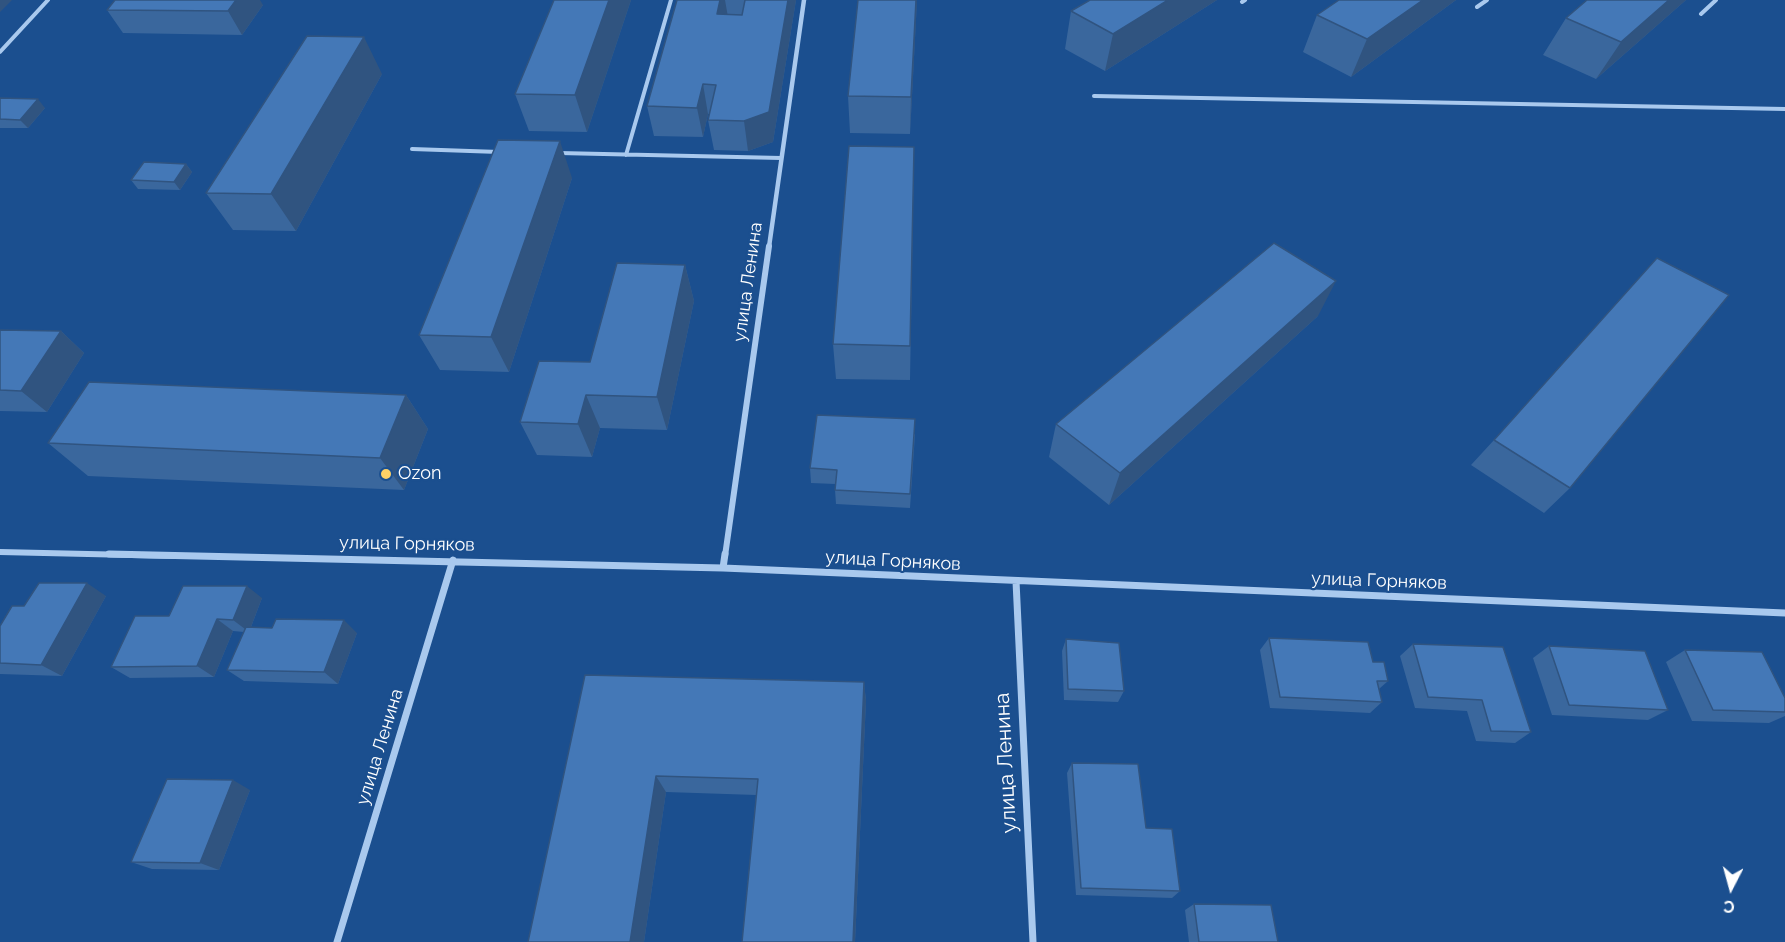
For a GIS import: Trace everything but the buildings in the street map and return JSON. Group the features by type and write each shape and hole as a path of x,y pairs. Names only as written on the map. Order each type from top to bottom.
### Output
{"street":[{"name":"улица Ленина","path":"723,568 804,0"},
{"name":"улица Горняков","path":"0,552 453,560 723,568 1785,613"},
{"name":"улица Ленина","path":"337,942 453,560"},
{"name":"улица Ленина","path":"1016,581 1033,942"}],"lane":[{"path":"0,52 48,0"},
{"path":"626,155 671,0"},
{"path":"1477,7 1487,0"},
{"path":"1701,14 1716,0"},
{"path":"1094,96 1785,109"},
{"path":"412,149 507,152"},
{"path":"555,153 781,158"}],"place":[{"name":"Ozon","path":"386,474"}]}
